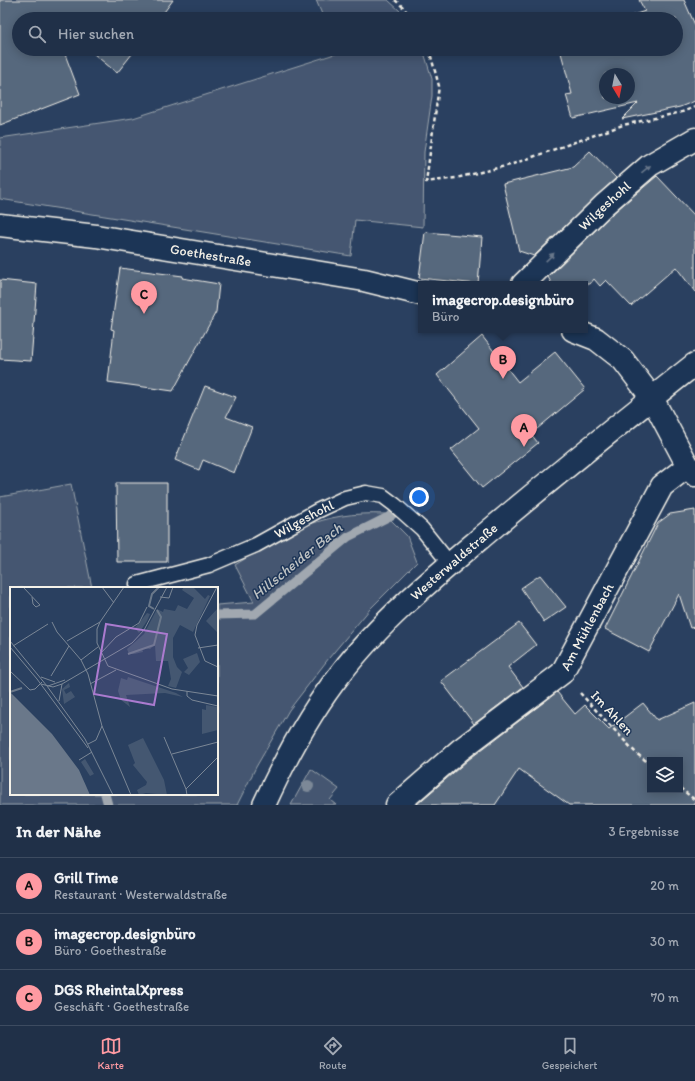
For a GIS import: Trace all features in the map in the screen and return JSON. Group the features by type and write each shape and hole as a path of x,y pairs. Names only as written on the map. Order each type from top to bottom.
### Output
{"street":[{"name":"Wilgeshohl","path":"526,281 604,205 650,165 695,139"},
{"name":"Goethestraße","path":"0,225 103,237 364,280 418,293"},
{"path":"581,333 596,339 623,360 652,398 691,471"},
{"name":"Westerwaldstraße","path":"264,805 285,759 312,714 341,673 372,636 450,564 695,364"},
{"name":"Am Mühlenbach","path":"397,805 460,750 562,673 662,486 691,471"}],"lane":[{"name":"Wilgeshohl","path":"137,584 208,565 256,545 331,505 366,493 383,496 394,505 422,530 450,564"}],"path":[{"path":"396,0 407,12"},
{"path":"431,56 439,86 426,182 456,178 510,166 623,125 682,112 695,107"},
{"name":"Im Ahlen","path":"562,673 618,734 647,761"},
{"path":"683,790 695,800"}],"shaded area":[{"path":"316,0 388,0 401,12 321,12"},
{"path":"329,56 425,56 432,79 432,96 424,152 423,227 355,220 351,256 0,199 0,138 133,118"},
{"path":"71,484 92,587 10,587 10,795 218,795 218,605 254,602 235,565 272,543 306,526 323,520 362,514 385,514 407,536 417,562 370,609 329,658 289,710 256,767 237,805 0,805 0,497"},
{"path":"311,769 339,789 330,800 336,805 291,805"}],"building":[{"path":"0,0 173,0 164,12 12,12 12,56 66,56 80,94 0,125"},
{"path":"639,0 684,0 695,25 695,101 680,107 622,119 638,103 635,104 635,68 599,68 599,104 634,104 573,118 566,95 572,94 562,56 683,56 683,12 642,12 645,11"},
{"path":"96,56 130,56 117,73"},
{"path":"590,151 616,178 534,256 519,251 503,184 573,167"},
{"path":"657,176 695,216 695,292 676,267 631,306 606,280 600,286 594,279 590,284 588,284 588,281 550,281 548,277 612,214"},
{"path":"425,232 482,237 478,281 448,281 419,278"},
{"path":"120,268 183,276 182,278 219,284 216,312 173,391 108,382 114,330 111,329"},
{"path":"0,280 37,284 31,361 0,359"},
{"path":"482,336 518,382 555,352 585,389 531,434 538,443 482,488 451,450 479,428 437,375"},
{"path":"205,386 236,397 226,417 252,427 234,473 203,460 199,470 175,460"},
{"path":"116,483 167,483 167,562 117,562"},
{"path":"695,510 695,627 690,628 679,594 649,652 605,629 658,523 670,514"},
{"path":"540,575 566,607 544,622 521,588"},
{"path":"519,623 536,645 508,667 523,687 474,724 441,681"},
{"path":"557,692 575,714 585,705 609,729 643,703 657,720 695,703 695,805 569,805 519,769 495,805 416,805 468,760"}],"waterway":[{"name":"Hillscheider Bach","path":"218,615 255,614 348,537 392,515"},
{"name":"Hillscheider Bach","path":"105,795 108,805"}],"place":[{"name":"DGS RheintalXpress","path":"144,314"},
{"name":"imagecrop.designbüro","path":"503,379"},
{"name":"Grill Time","path":"524,447"}]}
